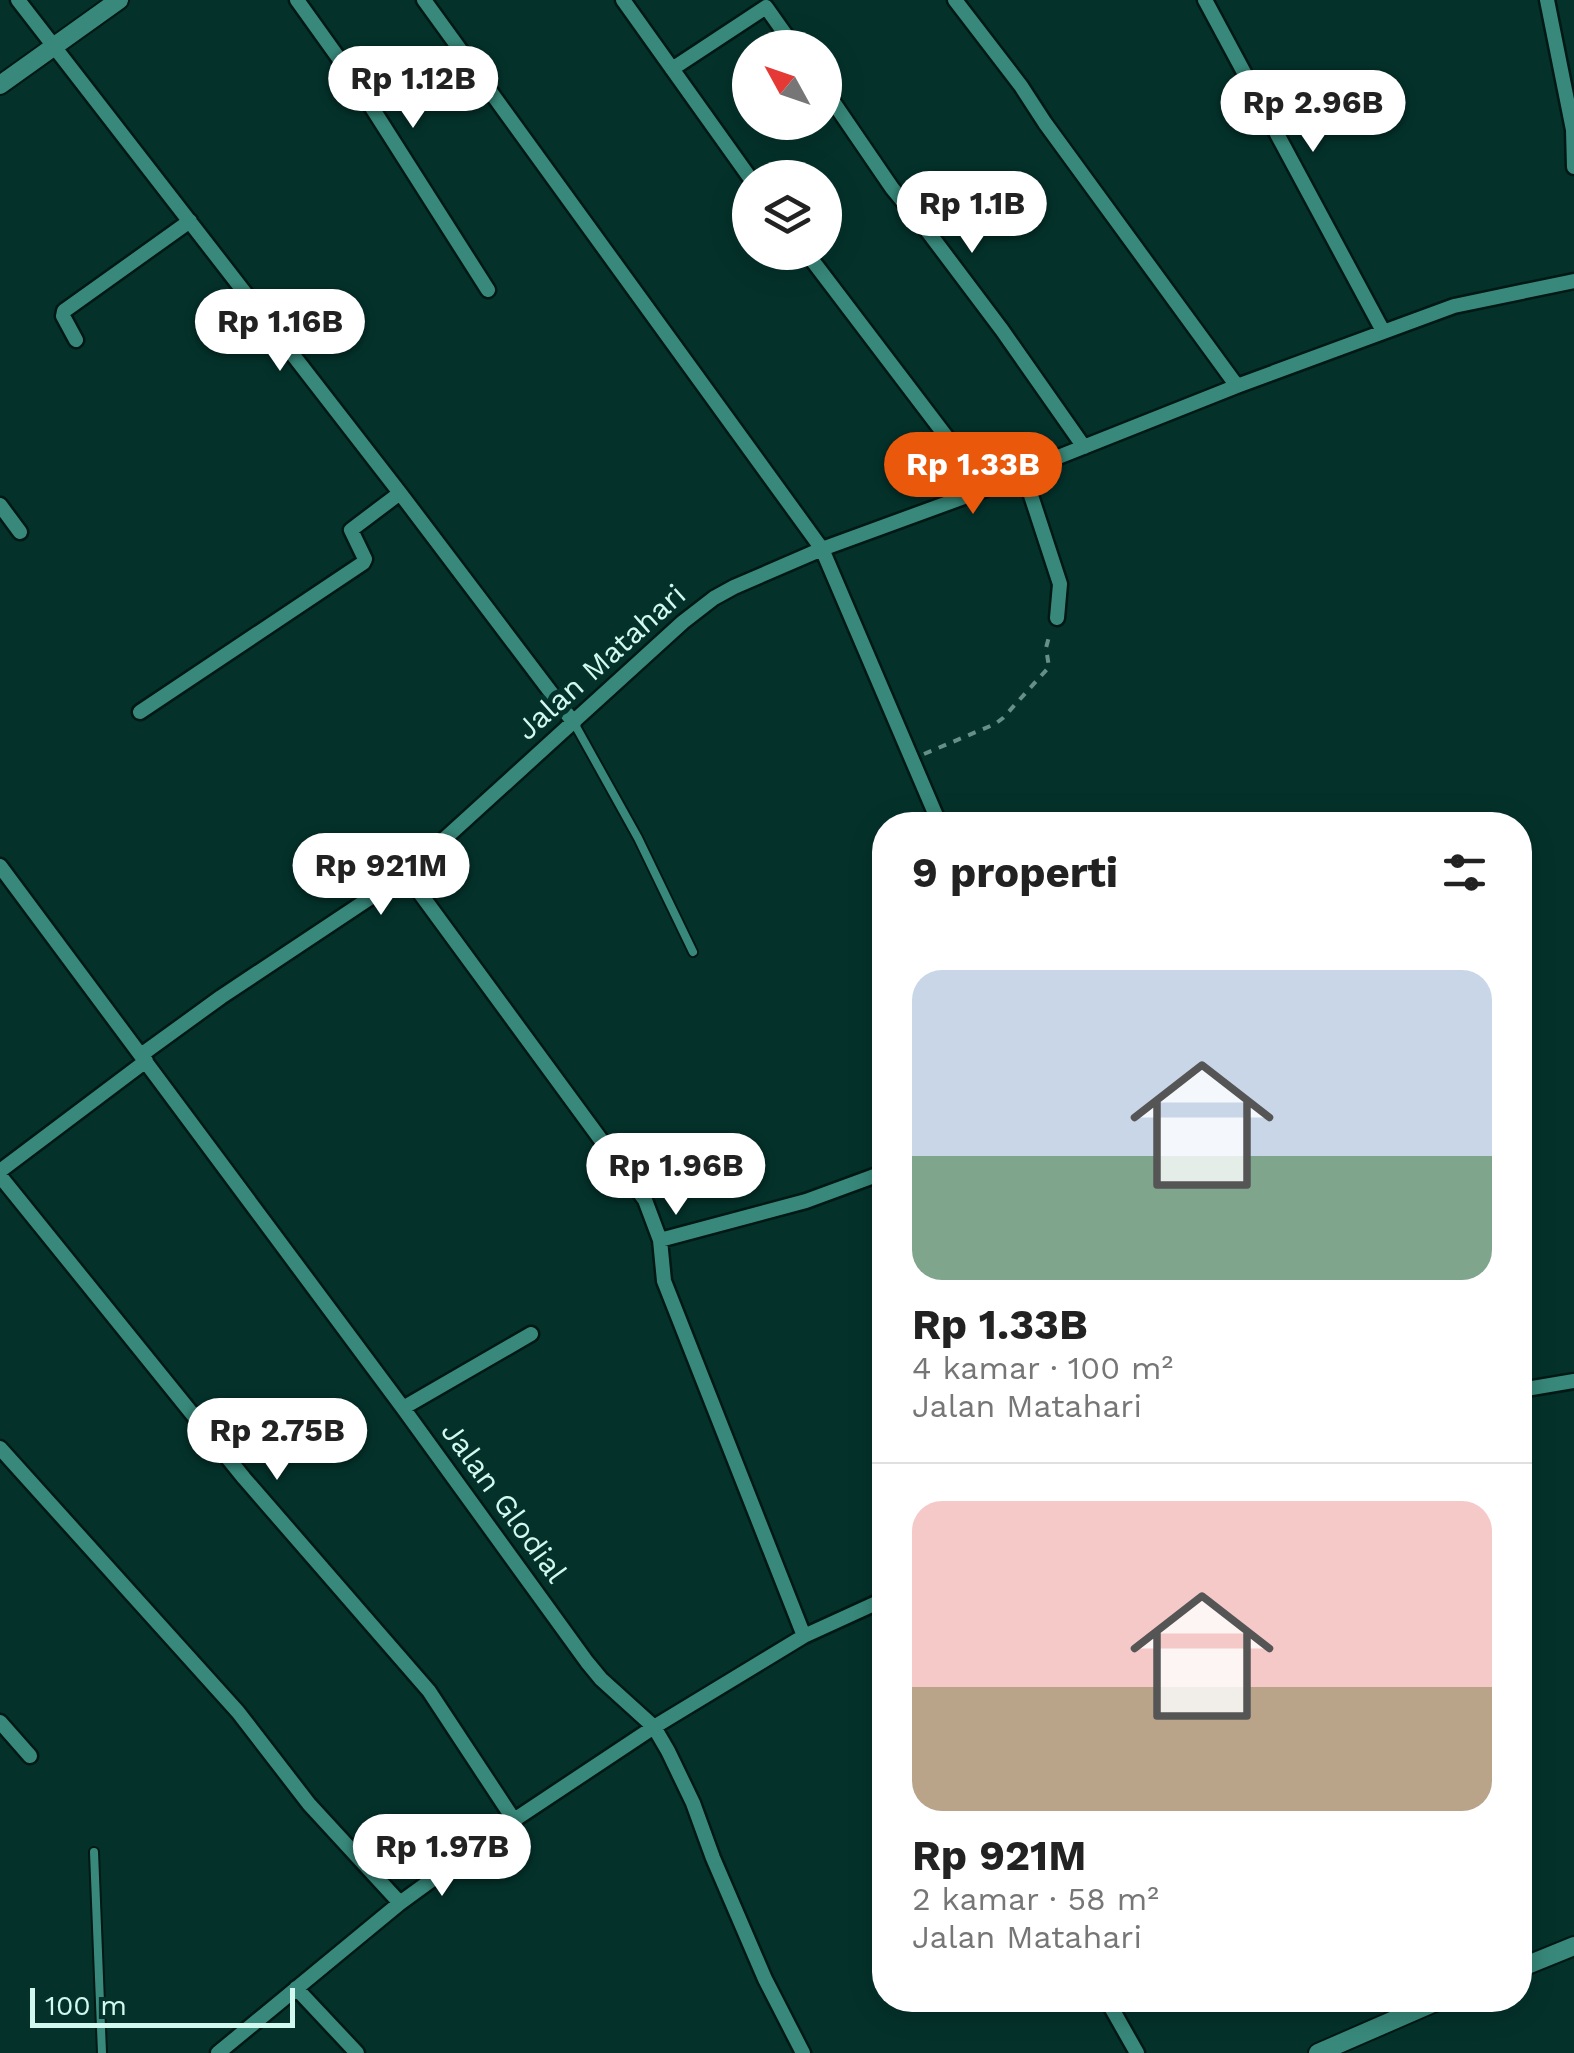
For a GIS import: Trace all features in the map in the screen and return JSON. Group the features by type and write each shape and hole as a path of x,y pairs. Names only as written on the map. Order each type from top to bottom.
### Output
{"street":[{"path":"18,0 574,722"},
{"path":"0,85 118,0"},
{"path":"297,0 355,81 488,290"},
{"path":"424,0 822,549 934,812"},
{"path":"623,0 737,160"},
{"path":"955,0 1237,386"},
{"path":"1206,0 1383,331"},
{"path":"1547,0 1573,130 1574,167"},
{"path":"672,70 771,3 786,30"},
{"path":"842,115 1084,446"},
{"path":"76,340 64,311 190,221"},
{"path":"820,270 986,489"},
{"name":"Jalan Matahari","path":"0,1174 222,997 406,874 703,605 734,587 822,549 986,489 1084,446 1383,331 1454,306 1574,281"},
{"path":"1023,471 1060,584 1057,618"},
{"path":"140,712 360,565 365,559 351,530 400,493"},
{"path":"0,505 20,532"},
{"name":"Jalan Glodial","path":"0,866 587,1662 654,1728 692,1802 764,1980 803,2053"},
{"path":"406,874 646,1200 660,1240 664,1281 804,1636"},
{"path":"0,1174 244,1478 429,1691 514,1820"},
{"path":"660,1240 806,1201 872,1177"},
{"path":"403,1408 531,1334"},
{"path":"1532,1388 1574,1381"},
{"path":"0,1448 238,1712 308,1804 400,1903"},
{"path":"218,2053 400,1903 514,1820 804,1636 872,1605"},
{"path":"0,1722 30,1756"},
{"path":"1532,1963 1574,1946"},
{"path":"296,1988 356,2053"},
{"path":"1115,2012 1138,2053"},
{"path":"1318,2053 1412,2012"}],"lane":[{"path":"574,722 638,838 692,952"},
{"path":"94,1852 102,2053"}],"path":[{"path":"911,760 994,724 1010,712 1049,667 1046,645 1057,618"}]}
